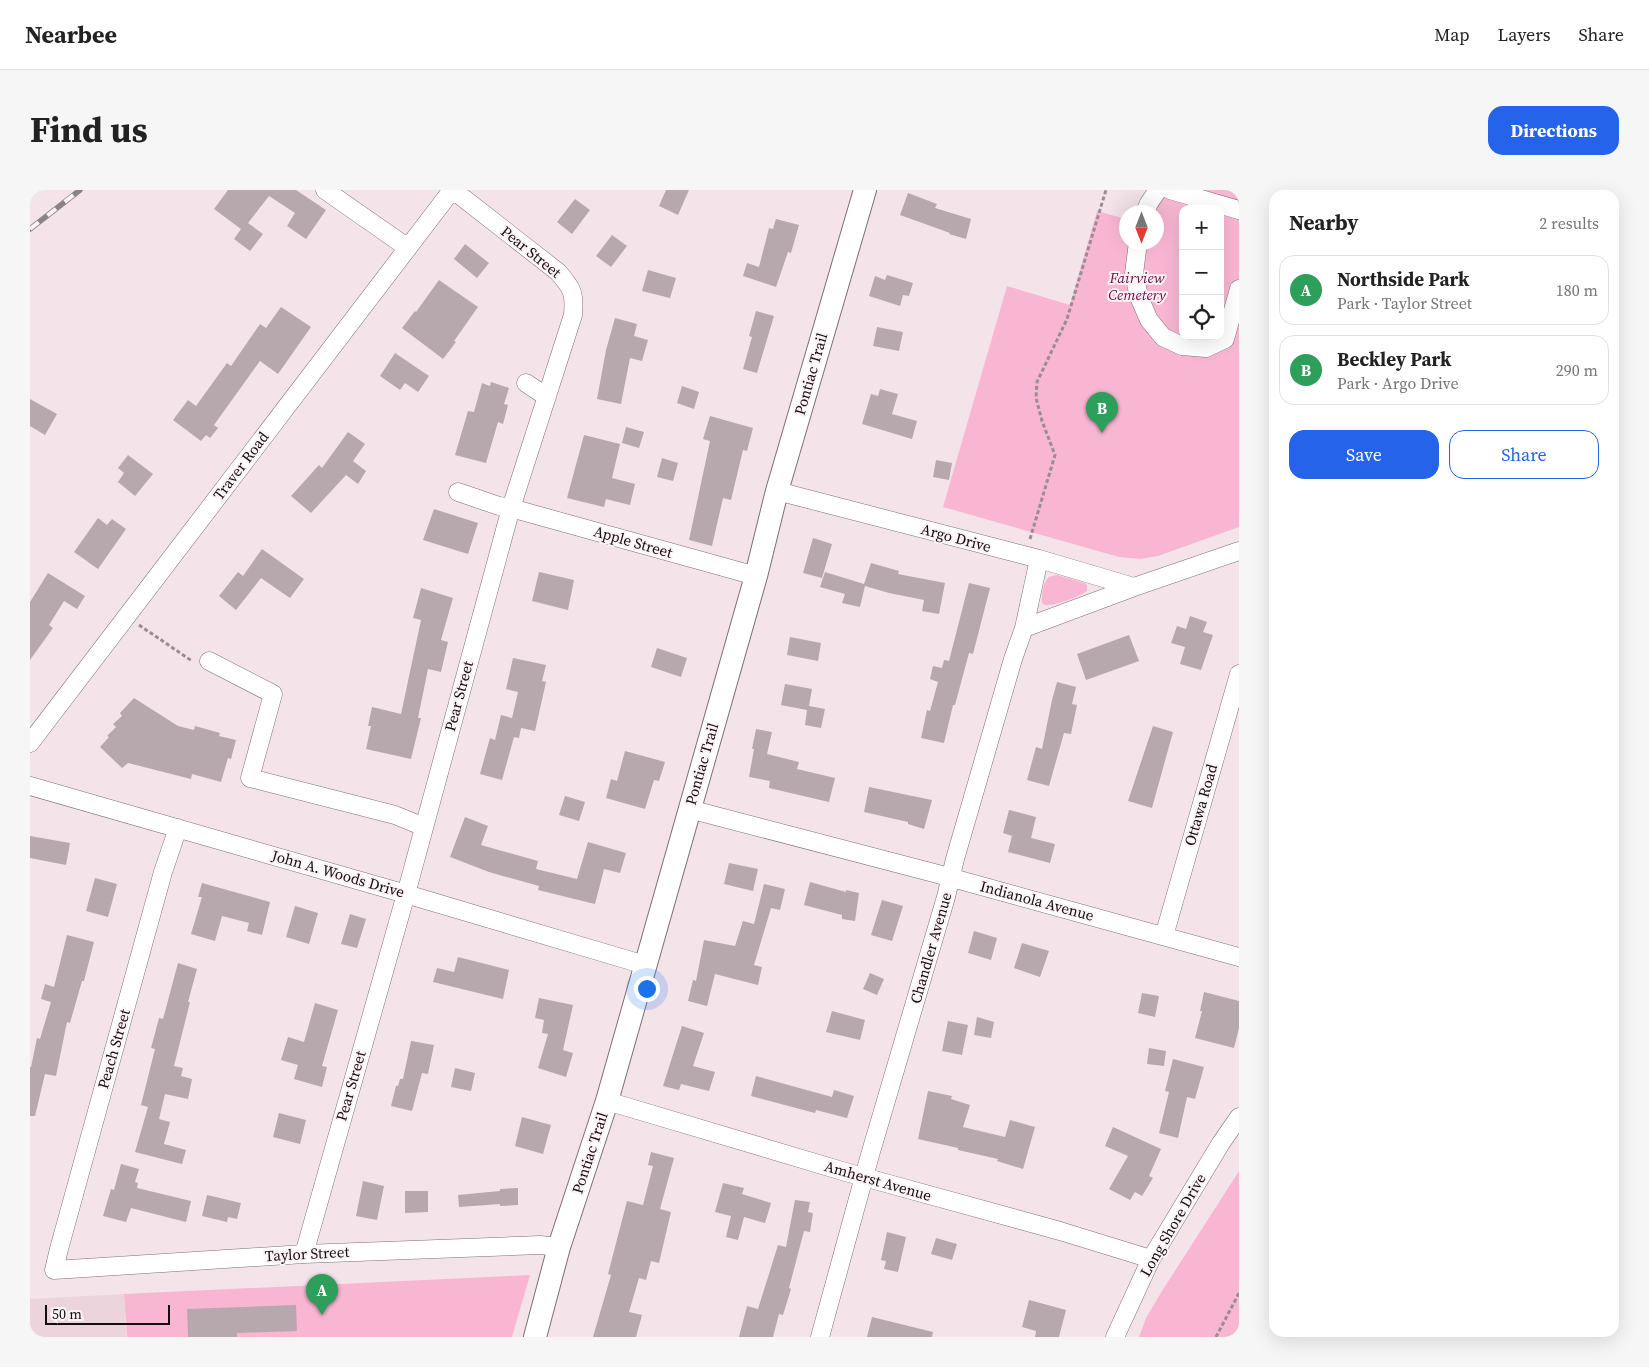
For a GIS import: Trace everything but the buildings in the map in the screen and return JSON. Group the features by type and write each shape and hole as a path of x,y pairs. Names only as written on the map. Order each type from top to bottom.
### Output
{"main road":[{"name":"Pontiac Trail","path":"535,1337 559,1247 606,1101 756,576 777,491 865,190"}],"street":[{"path":"325,190 408,248"},
{"name":"Traver Road","path":"30,743 453,190"},
{"name":"Pear Street","path":"304,1254 406,894 511,508 573,316 574,298 567,282 558,272 453,190"},
{"path":"1148,205 1158,190"},
{"path":"1170,190 1239,210"},
{"path":"1137,250 1134,274 1138,297 1149,320 1163,337 1182,346 1206,348 1225,339 1239,289"},
{"path":"526,384 547,397"},
{"name":"Argo Drive","path":"777,491 1039,559 1134,587"},
{"name":"Apple Street","path":"458,492 498,506 756,576"},
{"path":"1024,628 1134,587 1239,551"},
{"name":"Chandler Avenue","path":"820,1337 955,859 1013,659 1024,628 1039,559"},
{"path":"202,662 272,694 250,778 395,816 424,827"},
{"name":"Ottawa Road","path":"1164,936 1239,674"},
{"name":"John A. Woods Drive","path":"30,786 645,965"},
{"name":"Indianola Avenue","path":"689,808 1239,957"},
{"name":"Peach Street","path":"54,1270 161,882 178,828"},
{"name":"Amherst Avenue","path":"606,1101 864,1178 1060,1231 1151,1259"},
{"name":"Long Shore Drive","path":"1115,1337 1151,1259 1221,1143 1239,1118"},
{"name":"Taylor Street","path":"54,1270 304,1254 531,1245 559,1247"}],"path":[{"path":"1029,542 1055,454 1036,398 1037,382 1067,319 1106,190"},
{"path":"139,625 202,662"},
{"path":"1216,1337 1239,1293"}],"shaded area":[{"path":"124,1294 126,1337 30,1337 30,1299"}],"green space":[{"name":"Fairview Cemetery","path":"1155,190 1239,190 1239,527 1158,556 1141,559 1119,557 943,507 1007,286 1070,305 1097,211 1119,217 1119,250 1164,250 1164,205 1151,205"},
{"path":"1057,575 1085,583 1087,591 1066,601 1045,605 1042,603 1042,600 1045,582 1049,577"},
{"path":"1239,1171 1239,1337 1139,1337 1146,1318 1162,1291"},
{"path":"530,1275 512,1337 127,1337 124,1294"}],"railway":[{"path":"30,229 80,190"}],"place":[{"name":"Beckley Park","path":"1102,433"},
{"name":"Northside Park","path":"322,1315"}]}
